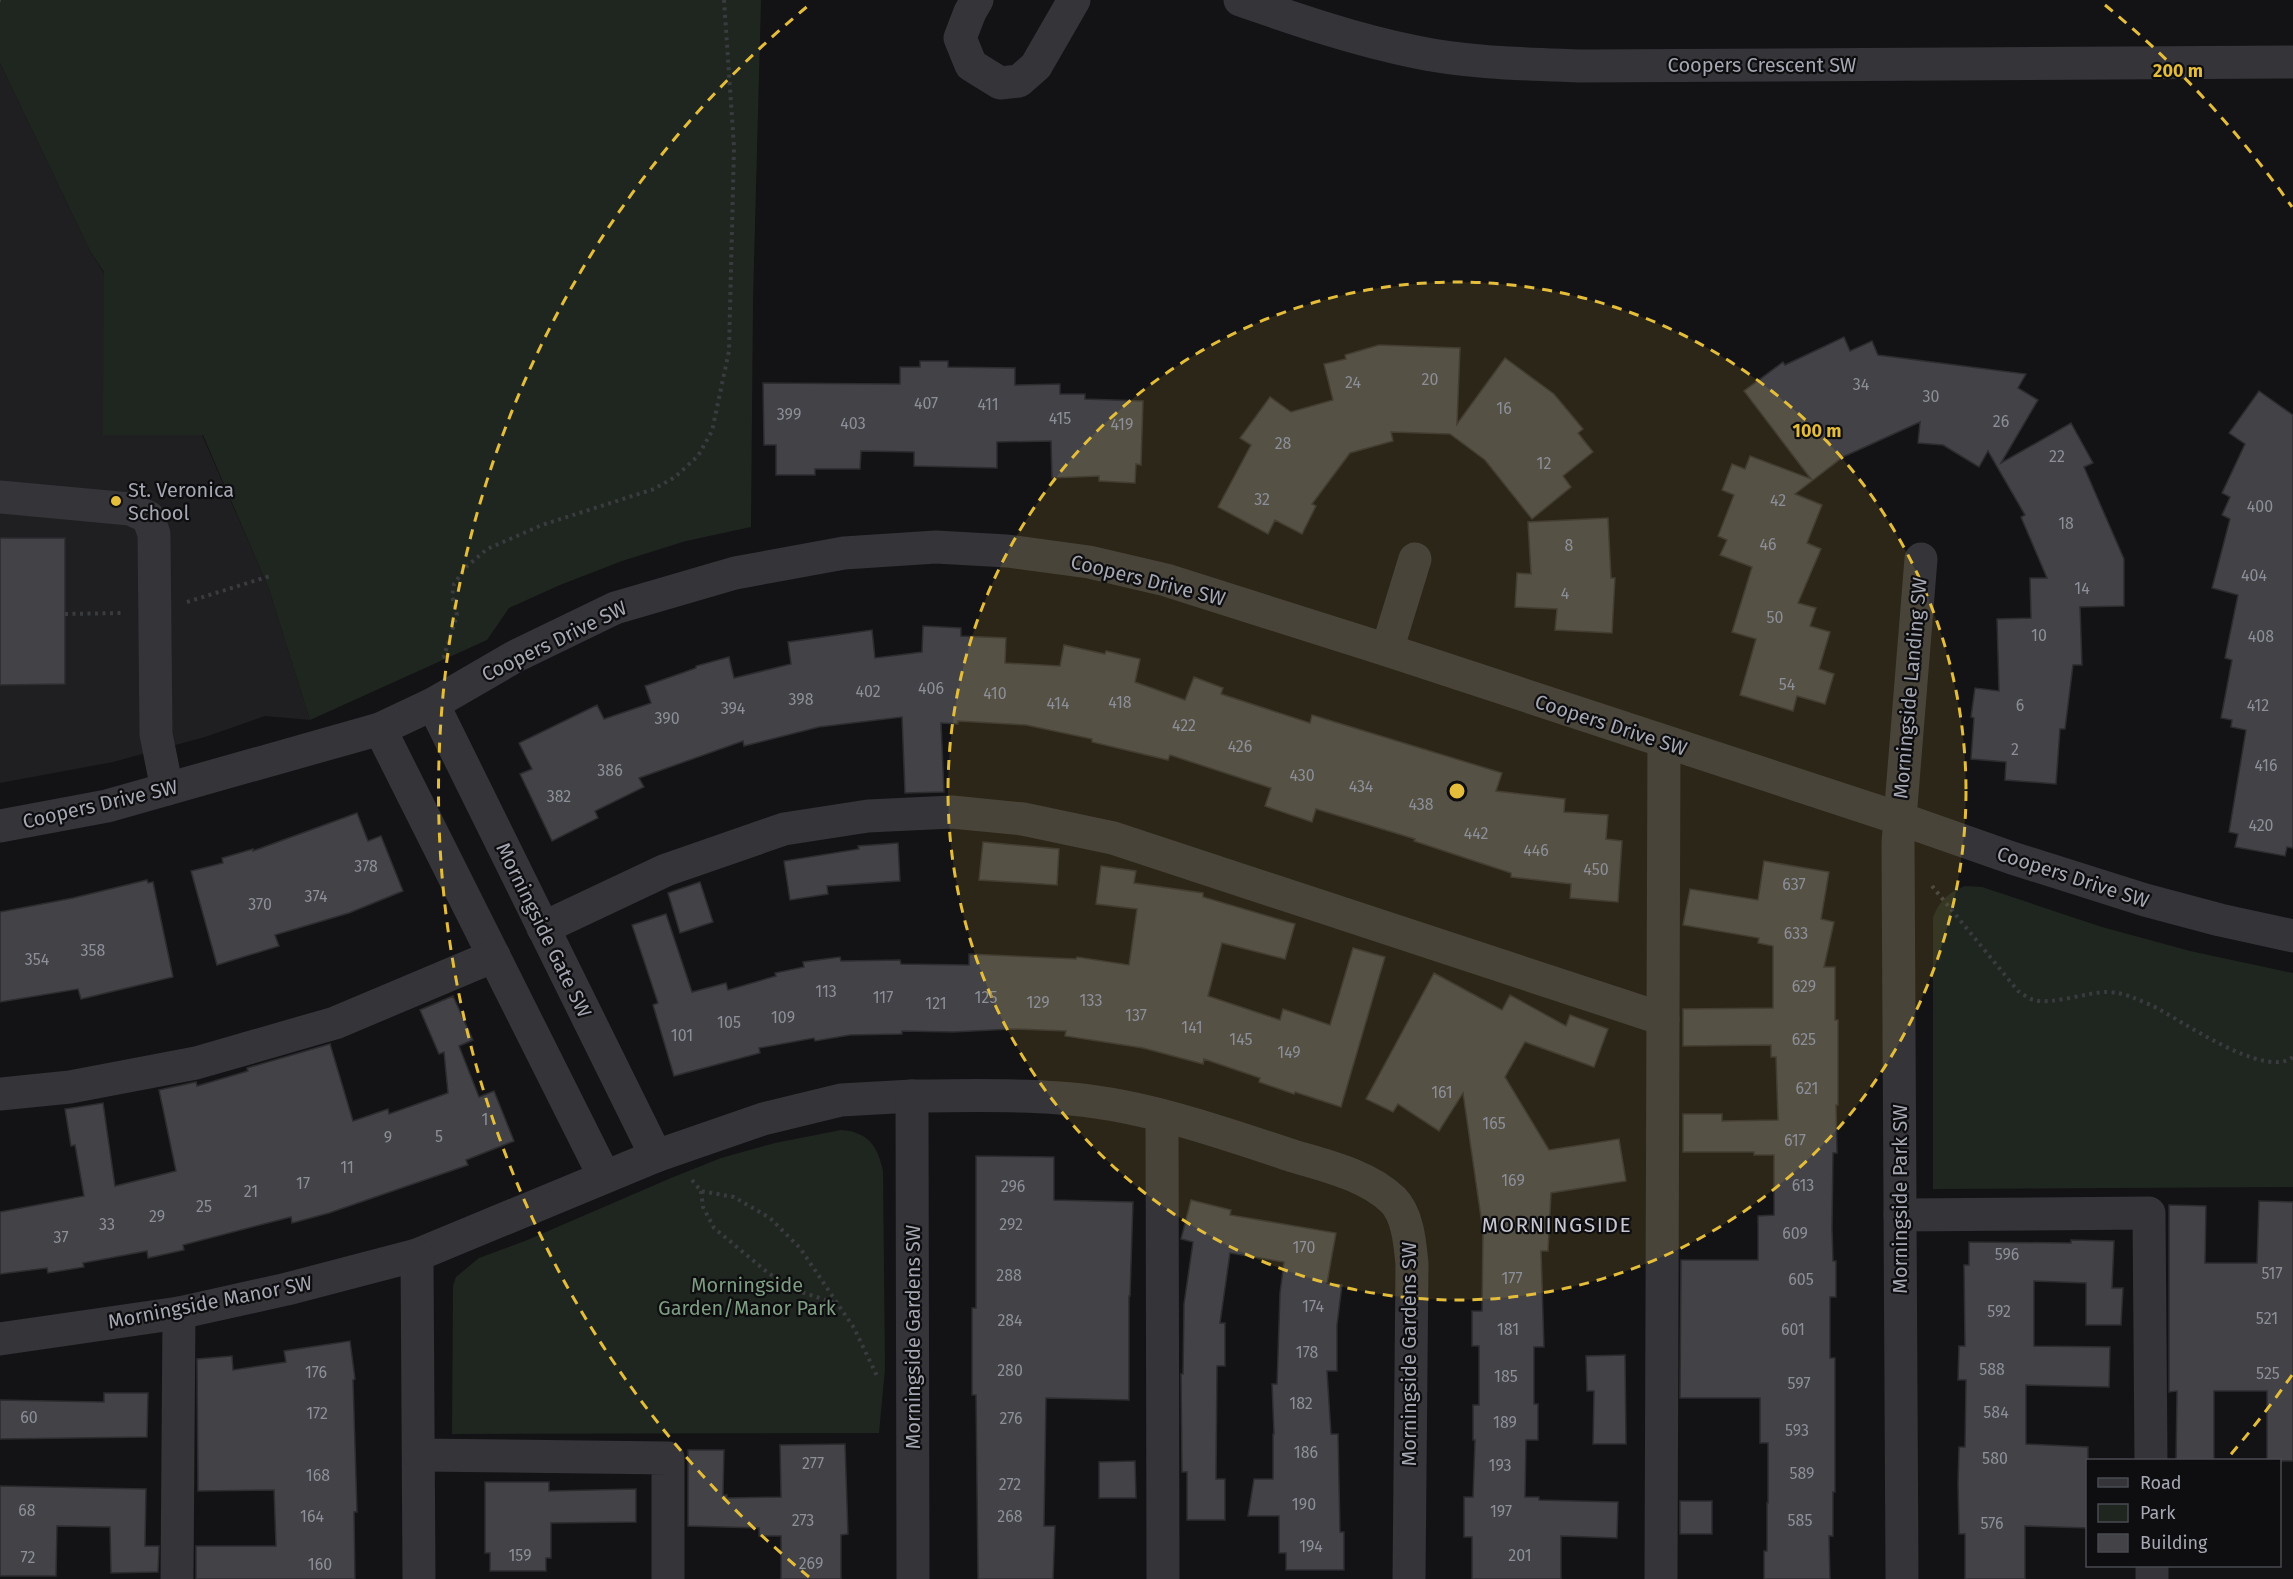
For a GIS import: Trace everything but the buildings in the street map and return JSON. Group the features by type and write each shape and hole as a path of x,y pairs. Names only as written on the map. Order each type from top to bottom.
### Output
{"street":[{"path":"977,0 960,38 971,65 1000,82 1019,81 1036,66 1074,0"},
{"name":"Coopers Crescent SW","path":"1240,0 1324,29 1417,53 1508,63 1592,66 2293,62"},
{"path":"0,497 130,509 148,517 154,534 156,734 167,789"},
{"name":"Coopers Drive SW","path":"0,826 106,806 380,729 433,704 514,657 615,608 735,573 844,553 936,547 1007,551 1089,562 1166,580 1664,742 1898,831 2012,858 2220,921 2293,936"},
{"path":"1387,650 1415,559"},
{"name":"Morningside Landing SW","path":"1898,831 1921,559"},
{"name":"Morningside Gate SW","path":"433,704 543,928 662,1154"},
{"path":"380,729 604,1176"},
{"path":"1661,1579 1664,742"},
{"path":"543,928 666,870 784,829 868,816 952,812 1023,819 1113,838 1663,1019"},
{"name":"Morningside Park SW","path":"1898,831 1902,1579"},
{"path":"0,1094 70,1087 196,1063 335,1023 494,956"},
{"name":"Morningside Gardens SW","path":"662,1154 763,1119 841,1100 912,1096 1060,1098 1130,1108 1203,1126 1368,1182 1394,1201 1408,1230 1412,1264 1409,1579"},
{"name":"Morningside Gardens SW","path":"912,1096 913,1579"},
{"path":"1162,1116 1164,1579"},
{"name":"Morningside Manor SW","path":"0,1340 178,1313 287,1289 417,1255 662,1154"},
{"path":"1900,1215 2149,1213 2151,1459"},
{"path":"417,1255 419,1579"},
{"path":"177,1579 178,1313"},
{"path":"419,1455 668,1458 668,1579"}],"path":[{"path":"464,687 444,656 457,615 452,596 454,584 466,567 487,549 542,525 654,489 675,477 698,456 712,431 729,351 734,147 724,0"},
{"path":"1898,831 2018,991 2035,1000 2065,999 2106,992 2127,994 2230,1049 2256,1060 2273,1062 2293,1057"},
{"path":"662,1154 701,1191 734,1197 770,1218 800,1248 854,1328 881,1385"},
{"path":"701,1191 703,1207 714,1228 789,1288 835,1303"}],"shaded area":[{"name":"St. Veronica School","path":"0,63 90,251 193,414 269,589 310,720 265,716 205,737 113,762 0,783"}],"green space":[{"path":"0,0 761,0 753,300 751,527 686,541 622,561 560,585 509,608 487,640 310,720 269,589 203,435 103,435 104,272 90,251 0,63"},
{"path":"1965,886 1982,887 2102,927 2190,951 2293,973 2293,1187 1933,1189 1933,917 1946,897"},
{"name":"Morningside Garden/Manor Park","path":"841,1130 859,1134 871,1142 883,1171 885,1369 879,1433 452,1434 453,1286 456,1277 479,1258 525,1241 721,1158 775,1143"}],"place":[{"name":"St. Veronica School","path":"116,501"}],"district":[{"name":"MORNINGSIDE","path":"1557,1225"}]}
